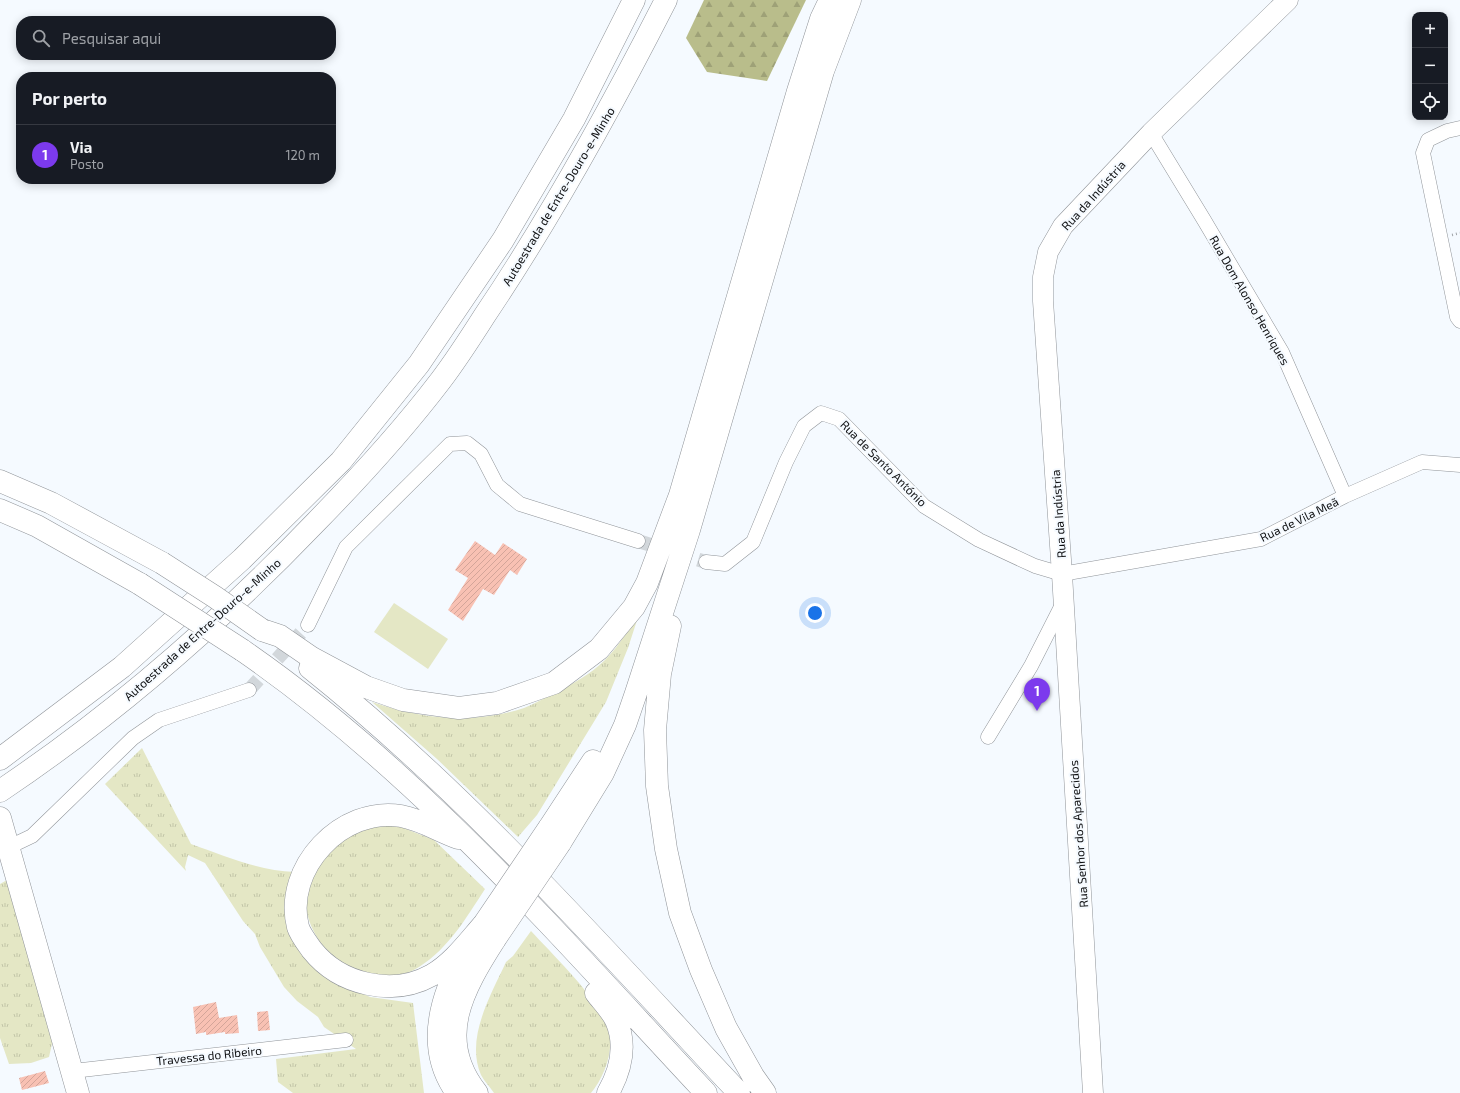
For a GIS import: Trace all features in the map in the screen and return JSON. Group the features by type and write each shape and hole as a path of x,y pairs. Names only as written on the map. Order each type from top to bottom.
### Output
{"main road":[{"name":"Autoestrada de Entre-Douro-e-Minho","path":"0,759 22,744 128,662 242,560 342,461 419,364 503,240 574,118 634,0"},
{"name":"Autoestrada de Entre-Douro-e-Minho","path":"0,791 31,770 139,688 261,580 359,478 441,380 526,255 598,132 666,0"},
{"path":"262,630 280,636 312,658 366,687 403,700 459,708 497,704 554,683 600,649 634,606 647,583 680,495 798,91 821,19 830,0"},
{"path":"457,1093 446,1072 441,1057 438,1027 441,1011 450,983 458,966 489,932 555,836 603,773 625,725 689,530 823,71 850,0"},
{"path":"0,481 51,504 162,563 262,630 341,693 464,803 506,845 739,1093"},
{"path":"555,836 613,721 670,545 680,495"},
{"path":"0,510 37,526 140,584 242,650 306,696 377,754 472,844 585,962 706,1093"},
{"path":"689,530 659,688 655,730 657,786 666,850 680,913 701,970 726,1028 753,1076 766,1093"},
{"path":"472,844 426,823 400,816 376,817 352,824 333,834 317,851 306,869 298,889 296,909 298,927 322,962 361,983 385,986 409,984 432,975 489,932"},
{"path":"0,818 73,1070 78,1093"},
{"path":"477,1093 470,1085 458,1058 455,1029 460,1004 489,932"},
{"path":"585,962 582,975 615,1018 621,1034 621,1060 618,1073 608,1093"}],"street":[{"name":"Rua da Indústria","path":"1062,574 1043,301 1043,277 1048,252 1063,226 1151,133 1288,0"},
{"path":"1460,128 1447,131 1428,140 1423,153 1454,303 1460,321"},
{"name":"Rua Dom Alonso Henriques","path":"1151,133 1282,352 1346,496"},
{"name":"Rua de Santo António","path":"706,562 725,564 753,542 786,462 804,426 821,413 839,418 924,506 979,540 1035,566 1062,574"},
{"path":"308,625 346,546 450,444 467,443 481,454 497,485 520,504 638,541"},
{"name":"Rua de Vila Meã","path":"1062,574 1261,539 1346,496 1422,462 1460,465"},
{"name":"Rua Senhor dos Aparecidos","path":"1062,574 1093,1093"},
{"path":"988,737 1031,666 1064,602"},
{"path":"8,847 32,836 133,738 159,720 249,690"},
{"name":"Travessa do Ribeiro","path":"73,1070 346,1040"}],"green space":[{"path":"704,0 806,0 767,81 707,72 686,38"},
{"path":"394,603 448,639 428,669 374,632"},
{"path":"640,611 628,648 606,702 537,815 518,837 437,759 372,702 391,708 429,716 448,718 486,717 524,708 574,683 599,665 610,655 628,631"},
{"path":"142,748 191,844 255,866 295,872 292,923 339,982 370,997 413,1003 424,1093 293,1093 278,1082 276,1059 356,1049 324,1027 318,1017 297,1001 284,987 260,947 255,934 243,921 205,863 188,855 185,867 186,871 105,784"},
{"path":"396,825 434,840 485,889 456,932 430,959 407,973 382,975 365,972 342,963 328,951 312,928 306,902 308,889 314,874 327,855 337,844 345,838 366,829"},
{"path":"7,880 54,1035 49,1057 31,1063 9,1064 0,1038 0,884"},
{"path":"531,931 562,963 583,988 601,1013 607,1025 610,1043 608,1061 601,1078 591,1093 494,1093 481,1075 477,1061 476,1046 478,1032 487,1002 506,962 513,956"}],"building":[{"path":"475,541 495,555 503,543 527,559 517,575 510,570 494,595 483,589 463,621 448,610 468,578 455,570"},
{"path":"216,1002 219,1018 237,1015 239,1033 225,1034 225,1032 206,1035 206,1032 196,1034 193,1007"},
{"path":"268,1011 270,1030 258,1031 257,1012"},
{"path":"45,1071 49,1083 22,1090 19,1078"}],"tunnel":[{"path":"638,541 706,562"},
{"path":"249,690 308,625"}],"place":[{"name":"Via","path":"1037,711"}]}
